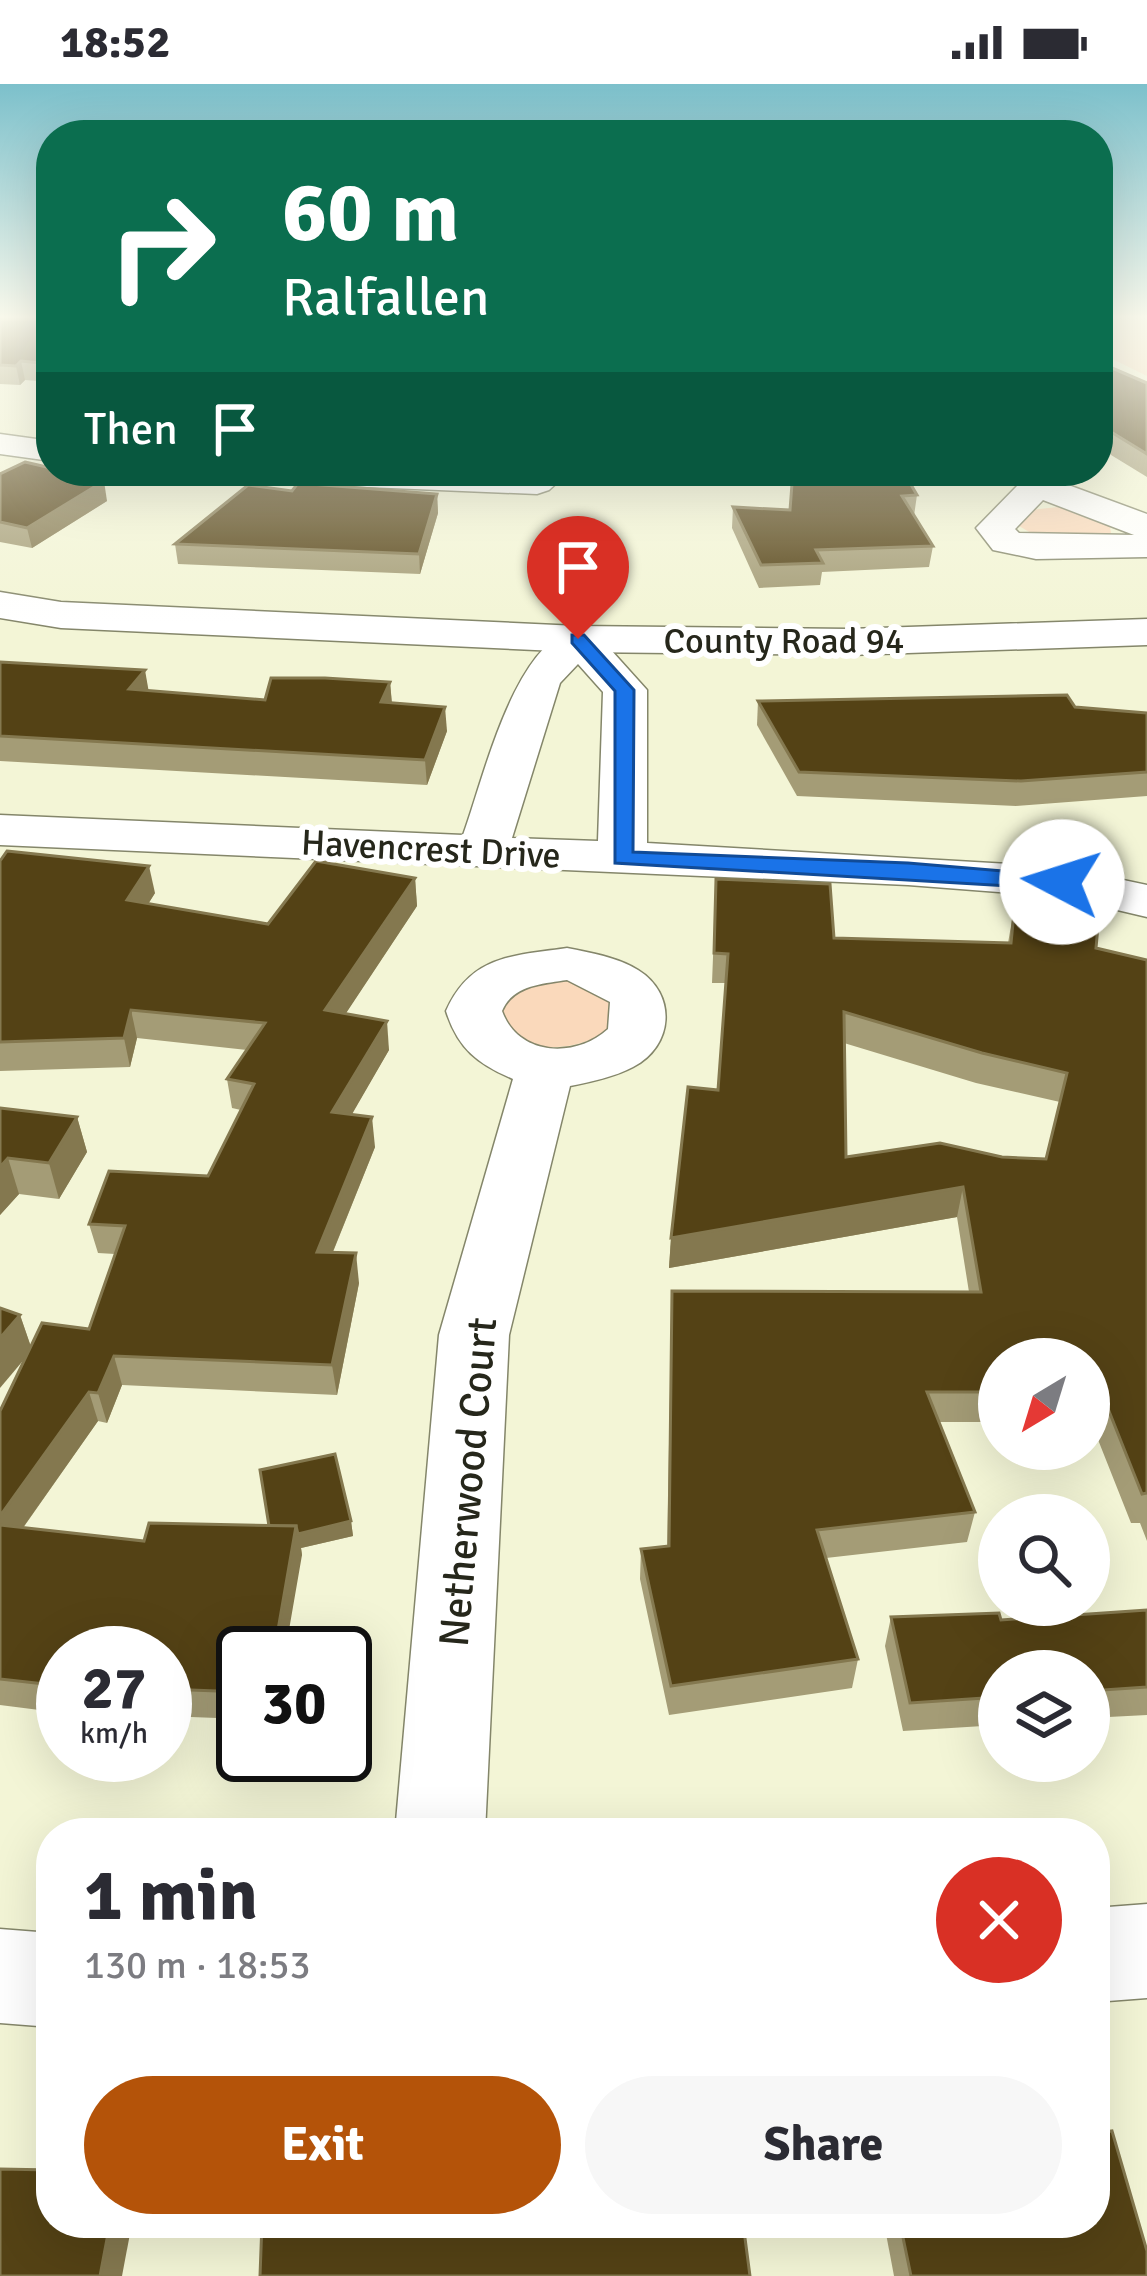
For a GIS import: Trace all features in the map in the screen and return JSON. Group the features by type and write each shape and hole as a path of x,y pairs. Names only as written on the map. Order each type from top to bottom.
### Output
{"street":[{"path":"1028,486 995,529 1006,542 1036,548 1147,546"},
{"path":"1052,486 1147,527"},
{"name":"County Road 94","path":"0,605 62,614 578,639 849,642 1147,632"},
{"name":"County Road 94","path":"0,620 62,614"},
{"path":"483,850 540,680 578,639 625,690 622,858"},
{"name":"Havencrest Drive","path":"0,830 908,870 1062,882 1147,901"},
{"name":"Netherwood Court","path":"441,1818 474,1335 546,1066"},
{"path":"1110,1954 1147,1951"},
{"path":"0,1976 36,1979"}],"shaded area":[{"path":"1058,507 1109,521 1111,533 1105,538 1038,537 1019,526 1018,520 1031,510"},
{"path":"512,971 613,985 615,1024 593,1039 569,1046 517,1043 485,993"}],"building":[{"path":"1113,421 1147,421 1147,454 1113,433"},
{"path":"25,462 36,465 36,486 96,486 27,528 0,522 0,474"},
{"path":"247,486 292,491 296,486 336,486 437,494 419,554 175,544"},
{"path":"792,486 912,486 917,495 902,496 933,546 816,550 823,563 761,565 733,507 790,510"},
{"path":"0,662 145,670 129,689 265,700 271,678 390,682 381,702 445,707 425,760 0,736"},
{"path":"1067,695 1075,707 1147,713 1147,772 1021,781 799,772 758,701"},
{"path":"7,851 149,866 127,900 268,924 316,861 415,878 325,1010 387,1021 332,1112 372,1117 317,1252 356,1253 332,1365 114,1356 98,1393 89,1392 0,1516 0,1411 42,1323 89,1329 125,1226 89,1224 109,1171 208,1176 254,1084 227,1079 265,1023 131,1010 124,1038 0,1042 0,861"},
{"path":"716,879 830,884 834,938 1011,943 1015,903 1099,915 1096,948 1147,960 1147,1493 1142,1494 1110,1414 1110,1338 978,1338 978,1392 927,1392 975,1512 817,1530 858,1659 671,1686 641,1549 669,1546 672,1291 981,1292 963,1187 671,1238 688,1087 718,1090 728,954 714,953","holes":["844,1012 1067,1073 1046,1159 1002,1157 940,1143 846,1157"]},
{"path":"0,1108 77,1117 49,1163 8,1158 0,1167"},
{"path":"0,1308 20,1315 0,1338"},
{"path":"335,1454 351,1521 298,1534 296,1526 269,1526 260,1470"},
{"path":"149,1523 296,1526 279,1626 216,1626 216,1691 192,1690 192,1626 36,1626 36,1683 0,1679 0,1525 144,1541"},
{"path":"1147,1610 1147,1687 1110,1690 1110,1650 978,1650 978,1698 910,1703 891,1617 978,1614 978,1626 1110,1626 1110,1613"},
{"path":"1110,2131 1147,2251 1147,2276 911,2276 903,2238 1110,2238"},
{"path":"0,2169 36,2170 36,2238 107,2238 100,2276 0,2276"},
{"path":"261,2238 745,2238 750,2276 260,2276"}],"route":[{"path":"578,639 625,690 622,858 1062,882"}]}
